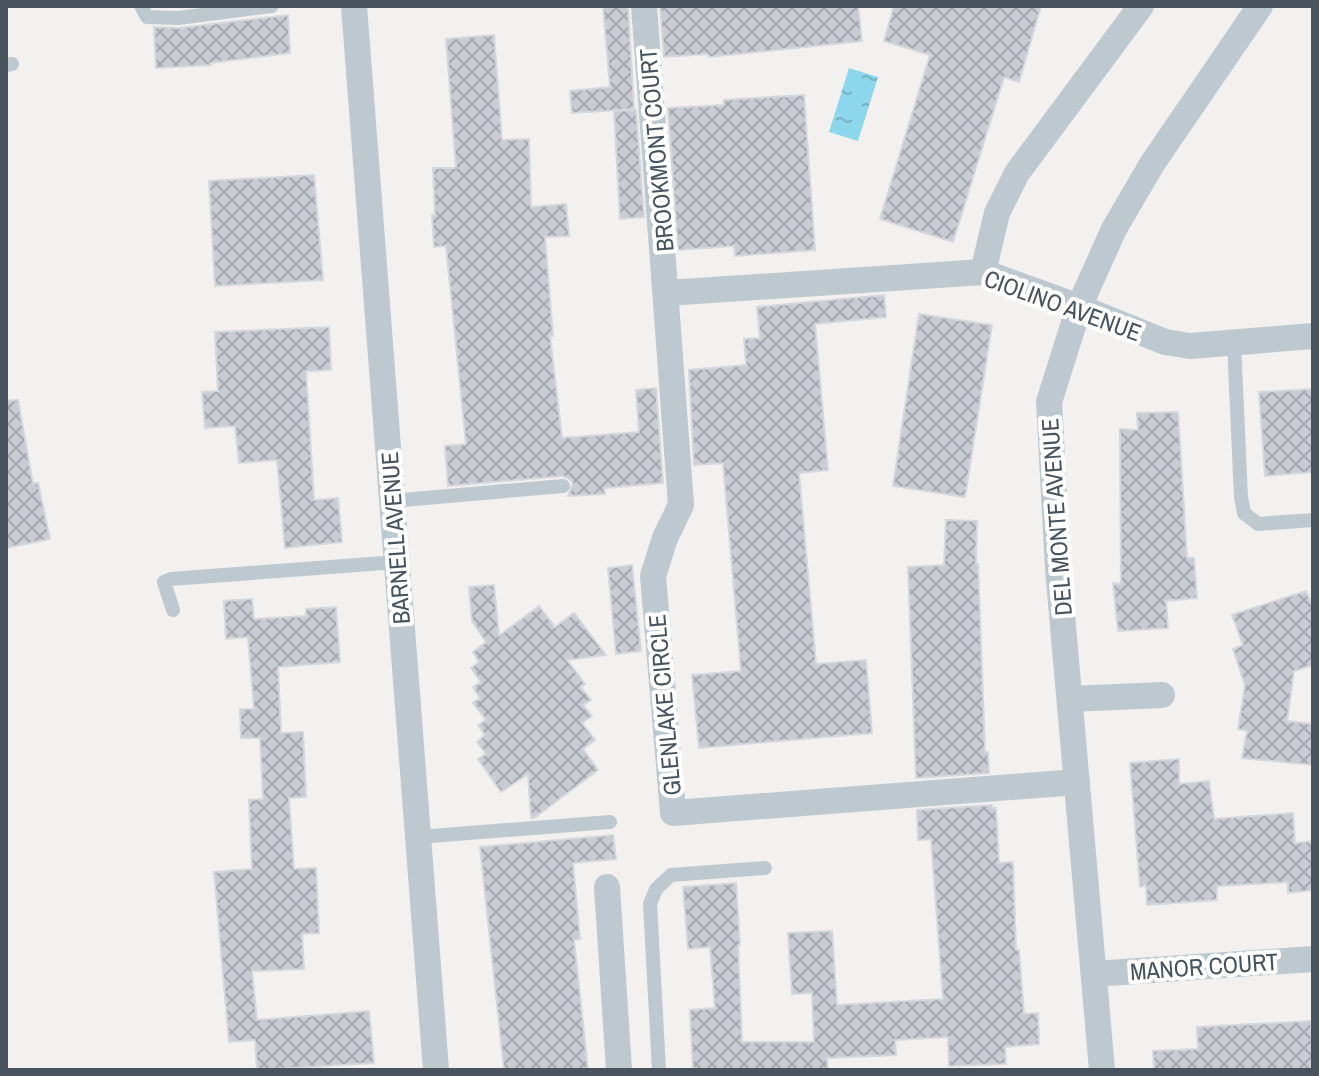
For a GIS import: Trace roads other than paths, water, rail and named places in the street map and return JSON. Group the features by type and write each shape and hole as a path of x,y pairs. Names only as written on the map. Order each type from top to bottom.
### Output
{"street":[{"name":"BARNELL AVENUE","path":"354,6 436,1070"},
{"name":"BROOKMONT COURT","path":"644,6 667,293"},
{"path":"983,272 997,213 1017,173 1141,6"},
{"name":"DEL MONTE AVENUE","path":"1102,1070 1058,569 1049,402 1079,307 1114,229 1152,164 1260,6"},
{"name":"CIOLINO AVENUE","path":"667,293 983,272 1165,342 1190,346 1313,336"},
{"name":"GLENLAKE CIRCLE","path":"667,293 681,505 665,538 653,576 673,813 1077,782"},
{"path":"1070,699 1162,695"},
{"path":"607,887 619,1070"},
{"name":"MANOR COURT","path":"1094,974 1313,959"}],"lane":[{"path":"141,6 147,17 178,18 272,6"},
{"path":"1234,343 1244,513 1258,524 1313,520"},
{"path":"392,501 563,486"},
{"path":"173,610 164,582 171,579 397,562"},
{"path":"418,837 610,822"},
{"path":"659,1070 650,904 656,889 671,875 765,868"}],"water":[{"path":"849,68 878,77 858,141 829,132"}]}
